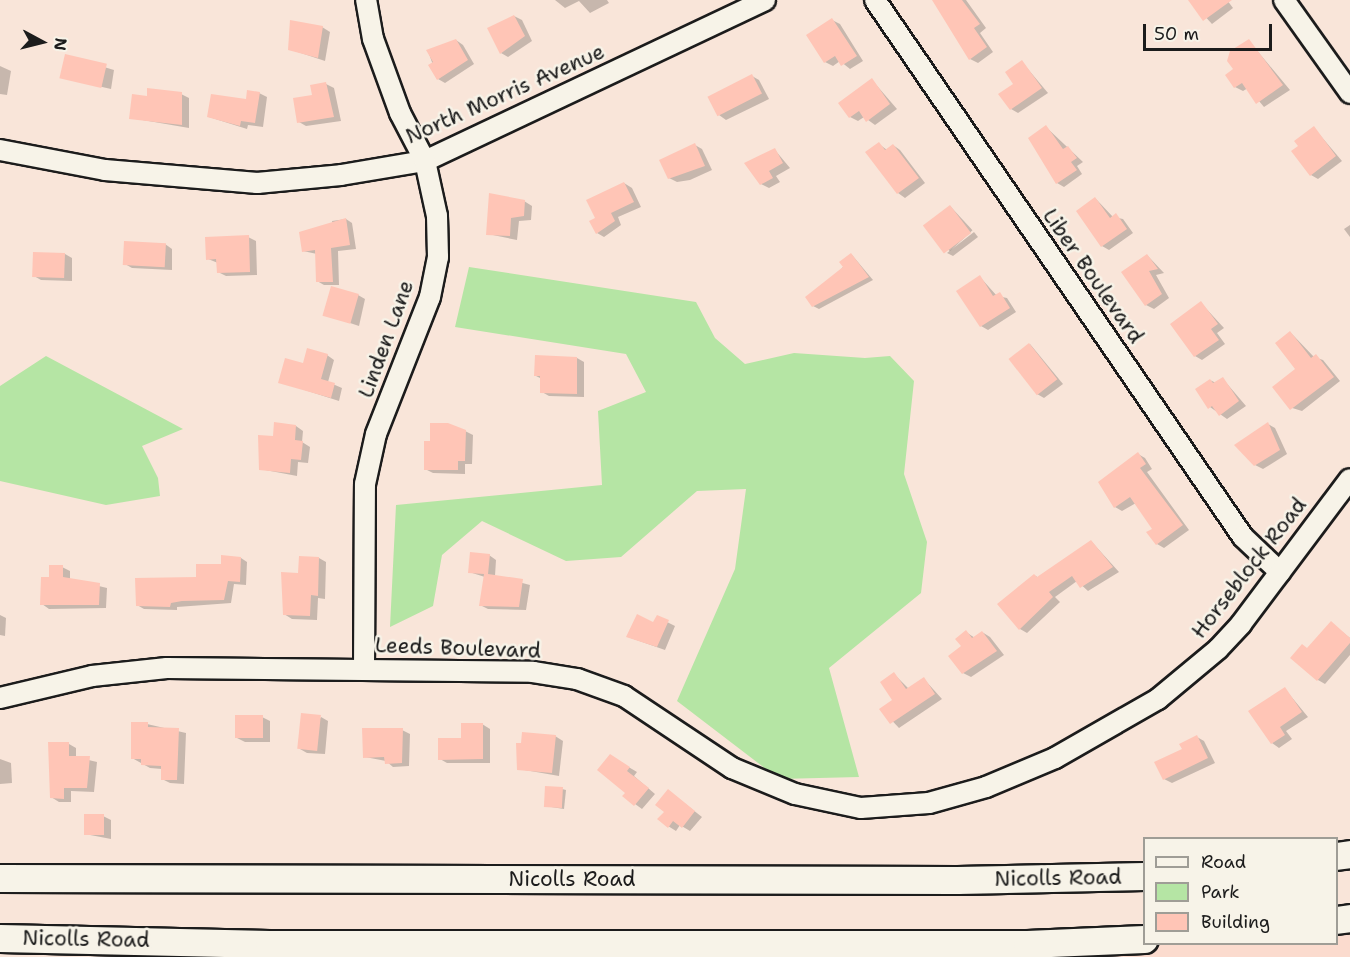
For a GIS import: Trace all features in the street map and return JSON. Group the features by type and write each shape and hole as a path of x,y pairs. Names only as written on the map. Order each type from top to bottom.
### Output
{"highway":[{"name":"Nicolls Road","path":"1,878 987,880 1143,876"},
{"name":"Nicolls Road","path":"0,938 269,944 1026,944 1143,939"},
{"path":"0,952 125,952 269,944"}],"street":[{"name":"Linden Lane","path":"364,669 365,484 376,434 430,297 438,257 437,216 425,161 400,113 373,39 366,0"},
{"name":"North Morris Avenue","path":"0,150 105,170 257,183 341,175 425,161 765,0"},
{"name":"Liber Boulevard","path":"875,0 1243,537 1280,572"},
{"path":"1284,0 1350,93"},
{"name":"Horseblock Road","path":"887,808 934,802 986,787 1055,758 1127,720 1158,699 1218,649 1280,572 1350,478"},
{"name":"Leeds Boulevard","path":"0,698 60,682 156,669 533,672 577,679 624,696 753,778 820,800 887,808"}],"shaded area":[{"path":"1350,918 1350,957 487,957 1143,944 1338,945 1338,920"}],"green space":[{"path":"469,267 696,302 715,338 745,364 794,353 865,358 890,356 914,381 904,474 927,542 921,593 829,668 859,777 779,779 677,701 735,569 746,489 697,491 621,557 566,561 482,521 442,555 433,606 390,627 396,505 602,485 598,411 646,392 626,354 455,327"},
{"path":"46,356 183,429 142,446 158,478 160,496 106,505 0,481 0,386"}],"building":[{"path":"932,0 962,0 980,24 974,28 987,47 969,60"},
{"path":"1188,0 1232,0 1203,21"},
{"path":"514,15 525,36 500,54 487,28"},
{"path":"832,18 857,56 841,66 835,56 824,63 806,35"},
{"path":"290,20 323,26 318,58 288,50"},
{"path":"456,39 468,60 437,80 428,65 433,62 426,50"},
{"path":"1249,39 1283,85 1256,104 1242,83 1234,88 1225,75 1233,69 1227,61 1230,51"},
{"path":"65,54 107,64 101,88 59,78"},
{"path":"1022,60 1042,88 1010,110 998,94 1013,84 1005,72"},
{"path":"752,74 762,94 717,116 707,97"},
{"path":"872,78 890,104 866,122 859,111 849,118 838,103"},
{"path":"326,82 334,117 297,123 293,98 312,95 310,85"},
{"path":"147,88 182,92 182,125 129,119 132,94 147,96"},
{"path":"247,90 260,92 255,123 241,121 240,126 207,117 211,94 246,99"},
{"path":"1046,125 1063,149 1068,146 1077,158 1071,162 1077,170 1056,184 1028,138"},
{"path":"1314,126 1336,156 1310,176 1291,151 1298,146 1294,141"},
{"path":"879,142 885,150 893,144 919,178 897,194 865,152"},
{"path":"695,143 705,166 668,179 659,160"},
{"path":"775,148 783,163 769,171 773,178 760,185 744,163"},
{"path":"624,182 634,202 611,213 615,221 596,234 589,221 595,218 586,200"},
{"path":"489,193 525,200 524,216 511,218 510,236 486,235"},
{"path":"1095,197 1110,218 1116,213 1127,229 1101,247 1076,211"},
{"path":"950,205 971,233 944,253 923,225"},
{"path":"346,218 350,245 331,248 333,282 316,282 315,250 302,252 299,232"},
{"path":"249,235 250,272 217,273 216,259 206,260 205,237"},
{"path":"124,241 166,243 165,267 123,265"},
{"path":"33,252 65,253 64,278 32,277"},
{"path":"851,253 869,277 812,307 805,297 843,267 839,262"},
{"path":"1147,254 1158,269 1149,271 1162,294 1145,306 1121,272"},
{"path":"980,275 993,296 1000,292 1010,308 980,327 956,291"},
{"path":"331,286 359,294 350,324 322,316"},
{"path":"1201,301 1218,324 1211,329 1219,340 1194,357 1170,324"},
{"path":"1290,331 1311,358 1316,354 1334,377 1290,410 1272,387 1295,369 1275,343"},
{"path":"1029,343 1057,379 1037,395 1009,359"},
{"path":"307,348 328,354 321,379 335,383 331,398 278,383 285,358 303,363"},
{"path":"535,355 577,357 577,394 540,393 540,376 534,376"},
{"path":"1223,377 1239,401 1219,416 1212,406 1208,409 1195,389 1210,379 1213,383"},
{"path":"274,422 296,425 295,440 303,441 301,460 291,459 290,473 259,470 258,435 273,436"},
{"path":"1268,422 1280,450 1254,466 1234,445"},
{"path":"430,423 448,423 466,430 465,461 458,461 458,470 424,470 424,441 430,441"},
{"path":"1138,452 1146,464 1140,468 1183,525 1156,545 1146,532 1152,529 1130,497 1114,508 1098,482"},
{"path":"1091,540 1113,567 1080,588 1072,576 1049,592 1053,597 1019,630 997,604 1034,574 1037,577"},
{"path":"470,552 490,554 488,574 523,579 519,607 479,606 484,574 468,573"},
{"path":"221,555 241,557 240,582 228,581 224,600 182,601 171,603 170,607 136,606 135,578 196,577 196,564 221,564"},
{"path":"299,556 319,557 318,596 311,595 310,616 283,615 281,572 298,573"},
{"path":"49,565 63,565 63,577 100,583 99,605 40,605 41,577 49,577"},
{"path":"637,614 653,622 657,615 669,620 657,647 626,637"},
{"path":"1331,621 1350,638 1350,643 1317,681 1290,658 1302,644 1307,648"},
{"path":"966,630 972,638 982,631 997,651 962,674 948,656 961,646 955,639"},
{"path":"894,672 906,689 924,677 935,694 890,724 879,709 892,700 880,682"},
{"path":"1285,687 1302,712 1280,727 1285,735 1271,744 1248,711"},
{"path":"301,713 321,715 317,751 297,749"},
{"path":"235,715 263,715 263,738 235,738"},
{"path":"131,722 148,722 148,727 179,728 177,780 161,780 161,766 141,765 141,759 131,759"},
{"path":"461,723 483,723 483,759 438,760 438,738 461,738"},
{"path":"362,728 403,728 402,763 385,764 384,757 363,758"},
{"path":"522,732 556,735 552,773 517,770 516,743 521,743"},
{"path":"1197,735 1208,758 1163,780 1154,762 1182,749 1179,744"},
{"path":"48,742 69,742 69,756 90,756 87,788 64,788 64,799 50,798"},
{"path":"610,754 630,767 627,771 649,788 634,806 622,796 625,793 597,770"},
{"path":"545,786 563,787 562,808 544,807"},
{"path":"668,789 695,811 682,828 673,821 668,828 657,819 664,812 655,805"},
{"path":"84,814 104,814 104,835 84,835"}]}
